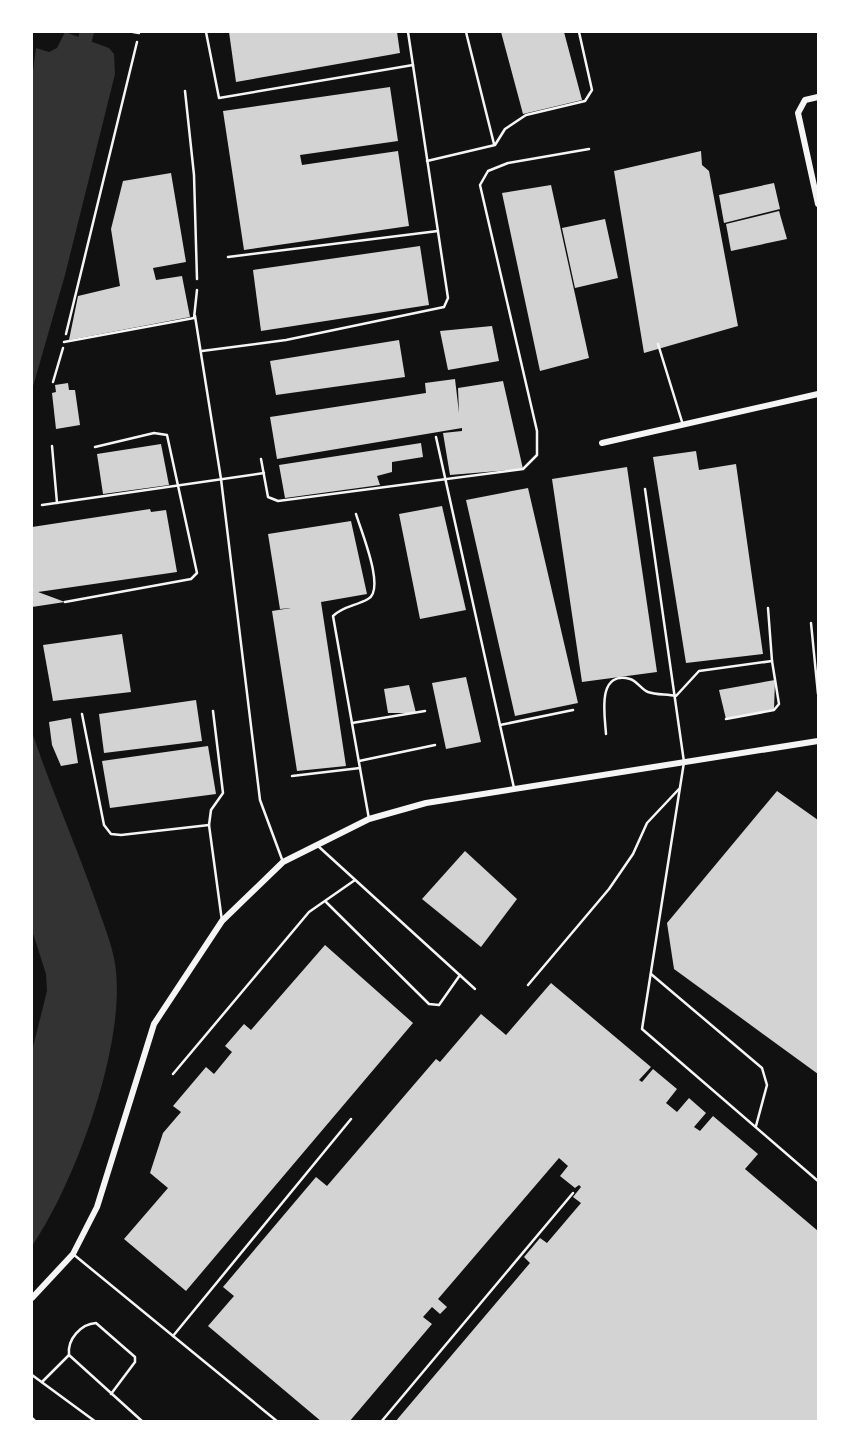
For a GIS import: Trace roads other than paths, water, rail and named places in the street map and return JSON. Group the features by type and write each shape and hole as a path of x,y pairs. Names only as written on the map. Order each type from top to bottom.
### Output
{"street":[{"path":"818,97 805,100 798,113 818,204"},
{"path":"601,443 818,394"},
{"path":"32,1298 73,1254 97,1207 154,1024 222,921 283,862 369,819 426,803 818,741"}],"lane":[{"path":"133,32 139,33"},
{"path":"205,32 219,98 413,65"},
{"path":"202,351 286,340 444,307 448,298 408,32"},
{"path":"466,32 495,145"},
{"path":"428,161 495,145 505,130 526,115 585,101 592,90 579,32"},
{"path":"185,91 194,175 197,279"},
{"path":"261,459 268,496 278,502 523,469 537,455 537,431 480,185 488,171 508,163 589,149"},
{"path":"228,257 438,231"},
{"path":"197,290 195,316 221,479 260,800 283,862"},
{"path":"64,342 195,316"},
{"path":"658,344 683,425"},
{"path":"65,602 195,577 197,567 167,435 164,433 95,447"},
{"path":"436,437 514,788"},
{"path":"52,446 57,503"},
{"path":"42,505 264,473"},
{"path":"645,489 684,762 641,1026 644,1033 818,1181"},
{"path":"356,514 376,580 375,592 371,598 340,609 333,615 369,819"},
{"path":"726,719 774,710 779,704 768,608"},
{"path":"811,623 818,694"},
{"path":"676,696 699,671 772,661"},
{"path":"606,734 603,699 604,690 610,684 624,678 648,691 676,696"},
{"path":"500,726 573,710"},
{"path":"213,711 223,793 211,810 209,825 222,921"},
{"path":"352,723 425,711"},
{"path":"82,714 104,825 110,834 209,825"},
{"path":"359,761 435,746"},
{"path":"292,776 360,768"},
{"path":"528,985 608,889 633,854 647,823 679,789"},
{"path":"316,844 475,989"},
{"path":"173,1074 309,912 355,880"},
{"path":"326,902 429,1004 439,1004 460,975"},
{"path":"651,974 762,1068 767,1085 756,1128"},
{"path":"173,1336 351,1119"},
{"path":"381,1422 573,1193"},
{"path":"73,1254 278,1422"},
{"path":"111,1394 135,1362 133,1353 96,1323 90,1324 74,1335 68,1347 69,1355 111,1394 143,1422"},
{"path":"42,1382 69,1355"},
{"path":"32,1375 96,1422"},
{"path":"32,1418 36,1422"}],"waterway":[{"path":"80,57 87,32"}]}
